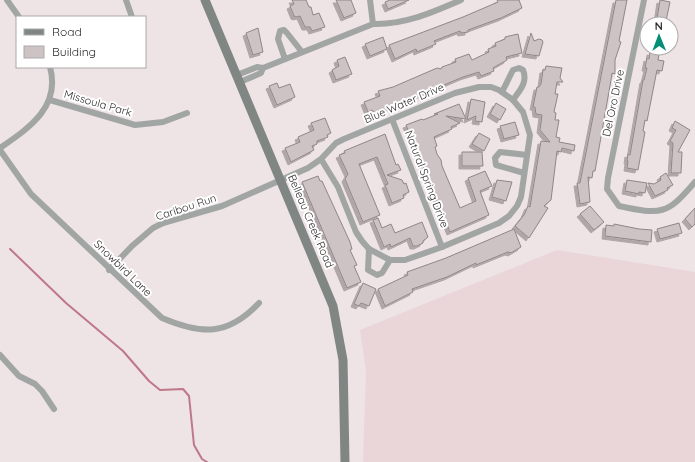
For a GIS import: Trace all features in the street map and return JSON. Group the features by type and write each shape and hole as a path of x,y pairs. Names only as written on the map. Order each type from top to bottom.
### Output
{"main road":[{"name":"Belleau Creek Road","path":"205,0 324,282 338,326 344,378 345,462"}],"street":[{"path":"7,0 18,16"},
{"path":"126,0 132,16"},
{"path":"370,0 373,24"},
{"path":"239,78 257,67 263,68 373,24 402,22 423,16 462,0"},
{"name":"Del Oro Drive","path":"644,0 608,178 607,190 619,206 650,212 664,210 675,204 695,182"},
{"path":"285,59 278,39 280,31 284,30 302,52"},
{"path":"0,149 35,122 50,100 52,84 50,68"},
{"path":"502,92 513,70 519,68 523,70 525,78 524,83 513,100"},
{"name":"Blue Water Drive","path":"280,179 315,164 336,143 466,89 491,87 502,92 513,100 523,112 528,124 530,136 520,197 517,206 509,216 499,223 442,248 417,257 390,260"},
{"name":"Missoula Park","path":"50,100 135,125 163,122 187,114"},
{"name":"Natural Spring Drive","path":"392,119 442,248"},
{"name":"Snowbird Lane","path":"0,149 31,194 109,270 162,318 178,325 212,330 230,326 245,318 259,303"},
{"path":"524,173 496,165 495,158 500,152 527,155"},
{"path":"321,159 338,187 356,232 369,249 390,260 382,273 377,275 368,270 369,249"},
{"name":"Caribou Run","path":"109,270 132,246 153,228 163,223 222,206 280,179"},
{"path":"0,355 19,376 35,384 42,391 54,409"}],"shaded area":[{"path":"557,250 695,272 695,462 363,462 366,371 360,330"}],"building":[{"path":"292,0 306,0 309,7 311,7 313,15 319,13 325,27 312,31 310,27 305,27 300,16 294,16 290,6 294,4"},
{"path":"336,0 351,0 356,13 344,18"},
{"path":"390,0 409,0 388,9 385,2"},
{"path":"497,0 519,0 522,8 501,18 468,30 468,32 461,33 460,31 434,41 436,44 417,52 416,49 395,59 389,45 463,17 498,2"},
{"path":"616,0 627,0 619,41 621,42 615,60 615,74 612,73 595,171 593,171 592,178 588,177 590,202 580,204 577,183 580,183"},
{"path":"660,0 670,2 667,16 657,16"},
{"path":"258,28 263,52 253,55 246,33"},
{"path":"531,33 534,41 539,39 543,42 539,56 525,54"},
{"path":"518,34 522,53 506,57 507,60 493,68 494,71 481,76 479,72 463,77 376,114 372,110 368,112 364,102 380,96 378,91 393,87 437,68 441,69 442,67 456,62 455,59 469,54 472,60 489,52 488,49 496,46 495,43 505,39 505,37"},
{"path":"383,37 387,49 370,56 365,44"},
{"path":"649,56 659,56 658,60 664,61 662,71 657,70 647,121 645,120 643,131 645,132 638,170 627,168 627,161 628,154 630,155 643,80 647,68 645,68 647,58 649,59"},
{"path":"345,57 352,74 336,80 332,70 339,66 337,60"},
{"path":"546,66 562,68 560,78 563,82 557,82 555,94 558,94 554,112 556,113 555,120 559,120 556,137 560,138 559,142 575,145 574,151 562,148 561,152 557,151 551,200 544,206 548,208 529,238 515,226 524,215 528,206 530,207 541,141 550,142 540,130 542,115 536,114 535,107 533,107 537,87 541,84 543,70 545,70"},
{"path":"277,83 279,88 290,84 295,97 277,105 269,86"},
{"path":"471,99 485,102 482,122 475,121 476,116 467,120"},
{"path":"496,103 506,109 500,120 490,114"},
{"path":"459,104 466,119 446,116 460,123 451,127 452,129 434,137 437,146 435,147 437,154 441,160 442,166 460,208 476,201 468,178 485,171 492,186 480,191 489,215 450,232 406,125 422,119 423,120"},
{"path":"325,118 331,133 327,135 328,137 317,141 317,144 312,146 314,150 291,162 285,148 300,142 298,137 314,130 311,123"},
{"path":"675,121 690,130 678,152 682,152 681,173 671,173 673,143 670,141 676,130 672,128"},
{"path":"515,122 519,135 504,139 500,126"},
{"path":"479,133 490,139 484,151 472,144"},
{"path":"385,134 396,165 398,164 401,170 387,175 402,180 404,184 406,183 409,192 403,195 404,198 392,203 385,185 388,184 377,157 359,164 380,215 363,222 345,179 348,174 339,155 345,153 344,151"},
{"path":"462,152 482,152 483,166 462,166"},
{"path":"666,173 673,185 667,188 668,190 655,196 648,183 654,184 661,180 660,177"},
{"path":"318,176 320,181 322,181 350,242 352,249 350,250 357,265 354,266 361,282 347,288 302,182"},
{"path":"497,180 512,182 506,201 492,197"},
{"path":"627,180 647,183 645,193 639,192 639,194 625,191"},
{"path":"590,206 604,222 594,230 580,214"},
{"path":"695,208 695,224 692,227 685,219"},
{"path":"378,218 382,228 391,224 395,233 422,222 428,237 423,241 423,243 417,246 413,246 410,238 391,247 390,244 384,247 373,220"},
{"path":"679,223 682,233 660,239 657,229"},
{"path":"614,224 652,230 651,242 605,236 606,225 614,226"},
{"path":"514,229 521,247 511,253 508,252 476,265 476,263 447,277 412,289 413,292 385,306 378,289 408,275 407,272 446,258"},
{"path":"363,283 376,289 369,306 361,303 359,306 354,304"}],"waterway":[{"path":"10,249 66,303 123,351 149,381 160,390 183,389 189,396 194,445 202,459 207,462"}]}
